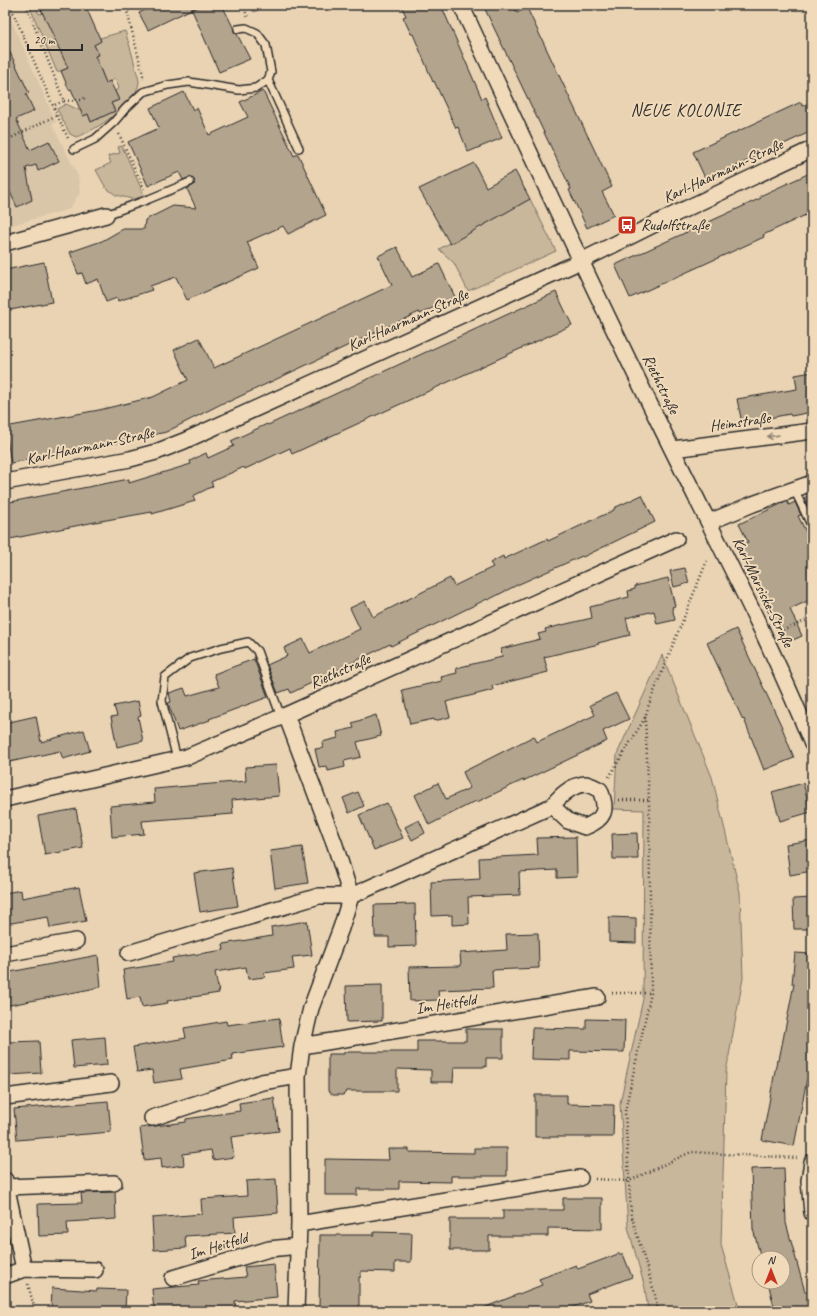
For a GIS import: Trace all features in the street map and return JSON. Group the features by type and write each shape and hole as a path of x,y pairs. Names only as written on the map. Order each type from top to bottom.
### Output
{"street":[{"path":"461,5 581,261"},
{"name":"Karl-Haarmann-Straße","path":"5,482 130,459 156,452 184,441 581,261 676,213 812,149"},
{"path":"5,243 106,215"},
{"name":"Riethstraße","path":"581,261 709,522"},
{"name":"Heimstraße","path":"673,449 812,431"},
{"path":"709,522 812,483"},
{"name":"Karl-Marsiske-Straße","path":"709,522 791,693 812,744"},
{"name":"Riethstraße","path":"5,799 187,756 284,716 676,539"},
{"path":"284,716 335,845 351,896 341,928 311,1008 302,1046 298,1076 299,1246 296,1311"},
{"path":"129,953 319,896 351,896 552,806 561,794 572,788 586,784 602,795 604,810 597,822 585,827 568,820 552,806"},
{"path":"5,954 76,941"},
{"name":"Im Heitfeld","path":"302,1046 597,997"},
{"path":"152,1118 262,1082 298,1076"},
{"path":"5,1097 111,1083"},
{"path":"808,1160 812,1213"},
{"path":"299,1224 580,1178"},
{"path":"24,1269 6,1183 114,1183"},
{"name":"Im Heitfeld","path":"173,1278 269,1249 299,1246"},
{"path":"5,1276 24,1269 95,1270"}],"lane":[{"path":"74,149 95,139 143,92 168,85 189,82 239,90 256,88 268,80 271,72 266,45 257,33 246,28 238,29"},
{"path":"268,80 299,148"},
{"path":"106,215 190,182"},
{"path":"794,490 812,527"},
{"path":"177,759 162,701 165,677 190,658 221,648 248,642 257,651 284,716"}],"path":[{"path":"10,5 52,106 74,149"},
{"path":"26,5 64,101"},
{"path":"140,5 126,11 147,91"},
{"path":"52,106 64,101 81,100 85,98"},
{"path":"5,141 56,115"},
{"path":"114,122 148,199"},
{"path":"649,800 602,795 645,718 649,704 717,537"},
{"path":"785,630 812,618"},
{"path":"645,718 649,800 651,993 625,1112 632,1214 655,1295 657,1306 656,1311"},
{"path":"597,997 612,993 651,993"},
{"path":"580,1178 629,1181 690,1152 808,1160"},
{"path":"24,1269 35,1311"}],"shaded area":[{"path":"29,5 35,5 39,14 43,13 71,67 57,72"},
{"path":"250,5 269,5 254,12"},
{"path":"5,6 56,122 52,124 78,176 80,193 69,209 5,227"},
{"path":"125,31 139,79 137,90 123,107 104,123 76,137 70,134 57,109 66,104 81,111 84,116 88,114 91,122 115,111 111,103 119,100 115,91 119,88 115,79 106,83 95,56 99,54 94,45 101,41 100,38"},
{"path":"122,146 145,197 132,199 116,195 106,188 96,170 111,163 108,156 120,153 118,147"},
{"path":"530,199 556,251 468,291 454,263 439,249"},
{"path":"662,655 712,777 740,892 743,978 726,1072 721,1245 740,1311 648,1311 645,1288 628,1227 620,1103 643,999 644,810 614,809 617,754"}],"building":[{"path":"39,5 85,5 101,41 94,45 99,55 95,56 106,83 110,81 119,100 111,103 115,111 91,122 88,114 83,116 61,71 68,68"},
{"path":"145,5 200,5 148,30 139,13 147,9"},
{"path":"202,5 222,5 234,32 237,34 250,59 219,72 192,10"},
{"path":"401,5 441,5 482,99 485,97 502,138 468,152 458,127 456,128 434,81 433,82 413,34 411,34 403,17 406,16"},
{"path":"483,5 513,5 517,13 527,8 612,187 602,192 614,215 587,228 569,190 571,189"},
{"path":"5,42 29,93 26,94 34,111 16,119 30,150 49,141 59,161 38,171 36,165 26,168 32,200 17,207 5,181"},
{"path":"263,91 294,156 298,154 326,215 288,234 283,226 247,242 259,268 187,300 176,277 150,286 152,290 118,301 117,298 106,302 98,279 86,284 82,273 78,274 70,252 102,241 123,229 144,229 145,220 173,206 196,208 187,189 194,185 194,180 190,177 183,180 179,172 148,186 128,142 159,128 150,108 184,92 193,110 197,108 209,135 248,117 240,102"},
{"path":"801,102 802,106 812,102 812,131 706,180 693,152"},
{"path":"474,163 486,187 515,171 530,199 450,244 419,189"},
{"path":"812,172 812,212 763,235 764,237 630,298 615,265 761,198 760,196"},
{"path":"397,247 412,277 439,264 455,297 420,314 419,312 228,402 227,401 166,432 103,446 11,463 5,427 99,410 153,397 188,380 174,350 199,338 214,368 392,285 378,256"},
{"path":"44,262 52,302 5,311 5,270"},
{"path":"556,292 572,325 292,454 290,448 245,469 244,467 211,482 213,486 193,496 195,501 152,514 152,512 95,522 5,540 5,503 129,479 129,483 191,464 190,461 206,453 208,458 234,446 231,441"},
{"path":"812,372 812,412 791,416 790,414 742,423 737,399 797,389 795,375"},
{"path":"812,494 812,509 810,510 804,498"},
{"path":"642,495 655,522 583,557 582,556 517,585 488,600 487,599 391,646 390,644 291,693 289,689 278,693 267,665 287,656 284,648 303,639 310,653 360,629 350,608 365,601 373,617 450,578 454,586 493,567 490,563 503,556 504,559 547,539 548,541"},
{"path":"787,501 789,505 795,502 801,515 798,516 812,544 812,599 790,609 802,636 784,644 737,547 748,542 739,524"},
{"path":"685,568 689,583 674,587 670,571"},
{"path":"668,578 675,606 672,607 675,620 657,624 654,611 626,618 630,635 544,657 548,672 492,686 493,690 446,702 450,717 410,724 402,690 442,681 441,677 457,673 456,668 502,657 501,649 540,639 538,634 546,632 545,629 592,618 590,607 629,597 628,591 635,589 635,586"},
{"path":"736,629 781,725 794,758 764,770 744,719 743,720 707,643"},
{"path":"254,659 268,697 178,731 168,703 171,702 169,693 184,688 187,696 219,687 214,674"},
{"path":"616,693 629,719 603,731 607,741 523,781 477,802 476,801 429,825 415,795 438,783 446,799 470,788 463,772 534,736 537,742 595,715 590,705"},
{"path":"138,701 141,716 138,717 143,741 117,747 111,717 117,716 114,706"},
{"path":"376,715 381,736 357,742 361,757 344,761 345,767 328,771 327,766 319,767 315,749 323,748 322,742 338,738 337,732 354,728 352,723"},
{"path":"36,716 41,742 84,730 90,751 63,759 60,751 5,763 5,723"},
{"path":"276,765 279,796 232,800 233,814 142,821 144,834 112,837 110,806 155,802 154,789 246,781 245,767"},
{"path":"803,783 811,812 780,821 772,792"},
{"path":"358,792 364,806 349,813 343,798"},
{"path":"387,803 403,838 374,850 359,815"},
{"path":"76,809 83,848 45,855 38,816"},
{"path":"419,820 425,833 412,840 405,827"},
{"path":"637,833 638,859 613,859 612,834"},
{"path":"576,837 577,877 557,878 557,870 519,872 520,895 468,897 469,924 452,925 452,915 432,916 431,882 480,879 479,858 538,855 537,838"},
{"path":"812,840 812,871 790,875 786,844"},
{"path":"302,847 308,883 275,888 270,851"},
{"path":"232,868 238,906 200,912 194,873"},
{"path":"79,887 86,921 50,928 48,917 5,924 5,893 21,890 22,898"},
{"path":"812,898 812,929 794,929 793,899"},
{"path":"415,904 416,946 389,947 389,937 375,937 374,905"},
{"path":"609,917 636,918 636,943 609,942"},
{"path":"307,921 312,955 292,957 294,969 264,973 265,977 248,979 246,967 215,972 219,993 167,1001 168,1003 142,1007 140,997 127,999 123,970 173,962 172,958 224,950 223,944 272,936 271,927"},
{"path":"538,933 539,968 492,970 493,988 438,990 439,1000 410,1001 409,967 461,966 460,953 507,950 506,934"},
{"path":"795,953 812,954 812,1053 794,1146 762,1140 777,1060 779,1060 794,984 792,984"},
{"path":"98,955 101,987 5,1006 5,973"},
{"path":"382,985 382,1021 347,1022 346,986"},
{"path":"279,1018 283,1047 232,1054 233,1060 180,1069 182,1079 154,1083 152,1070 137,1072 133,1047 186,1038 184,1028 226,1021 227,1025"},
{"path":"586,1019 625,1020 624,1052 570,1051 570,1060 531,1059 532,1028 586,1029"},
{"path":"466,1029 503,1029 503,1058 486,1058 486,1067 454,1067 453,1082 431,1082 431,1070 397,1069 397,1091 347,1091 343,1095 333,1095 328,1091 328,1054 344,1054 344,1052 417,1052 417,1041 466,1041"},
{"path":"105,1037 107,1065 74,1068 71,1040"},
{"path":"39,1041 41,1073 10,1075 8,1042"},
{"path":"535,1095 567,1095 567,1104 614,1105 613,1137 535,1137"},
{"path":"274,1098 279,1131 231,1137 234,1157 213,1160 211,1150 183,1154 184,1165 162,1168 161,1158 144,1160 140,1128 186,1122 186,1119 240,1111 239,1103"},
{"path":"108,1101 111,1132 17,1140 14,1109"},
{"path":"474,1148 507,1148 507,1176 451,1176 451,1182 399,1181 399,1189 357,1189 357,1195 325,1195 325,1159 389,1160 388,1149 409,1149 409,1152 474,1153"},
{"path":"784,1168 786,1223 805,1292 812,1287 812,1311 775,1311 770,1290 791,1290 791,1250 759,1250 753,1229 751,1169"},
{"path":"276,1179 278,1213 234,1217 235,1233 185,1236 186,1248 154,1250 152,1218 202,1214 201,1199 247,1196 246,1181"},
{"path":"115,1192 116,1219 67,1222 68,1235 39,1236 38,1204 82,1203 81,1193"},
{"path":"563,1198 602,1198 602,1229 548,1228 548,1236 489,1236 489,1250 450,1250 450,1219 503,1219 503,1210 563,1210"},
{"path":"374,1232 412,1233 411,1262 395,1262 395,1272 361,1271 361,1277 359,1277 359,1311 319,1311 320,1235 374,1235"},
{"path":"618,1254 623,1254 632,1277 587,1294 590,1301 562,1311 478,1311 542,1285 539,1279 576,1265 578,1269"},
{"path":"274,1264 277,1297 235,1301 236,1311 154,1311 152,1289 199,1285 198,1281 246,1277 244,1267"},
{"path":"52,1288 97,1291 97,1289 126,1290 125,1311 51,1311"}],"place":[{"name":"Rudolfstraße","path":"627,225"}],"district":[{"name":"NEUE KOLONIE","path":"686,110"}]}
